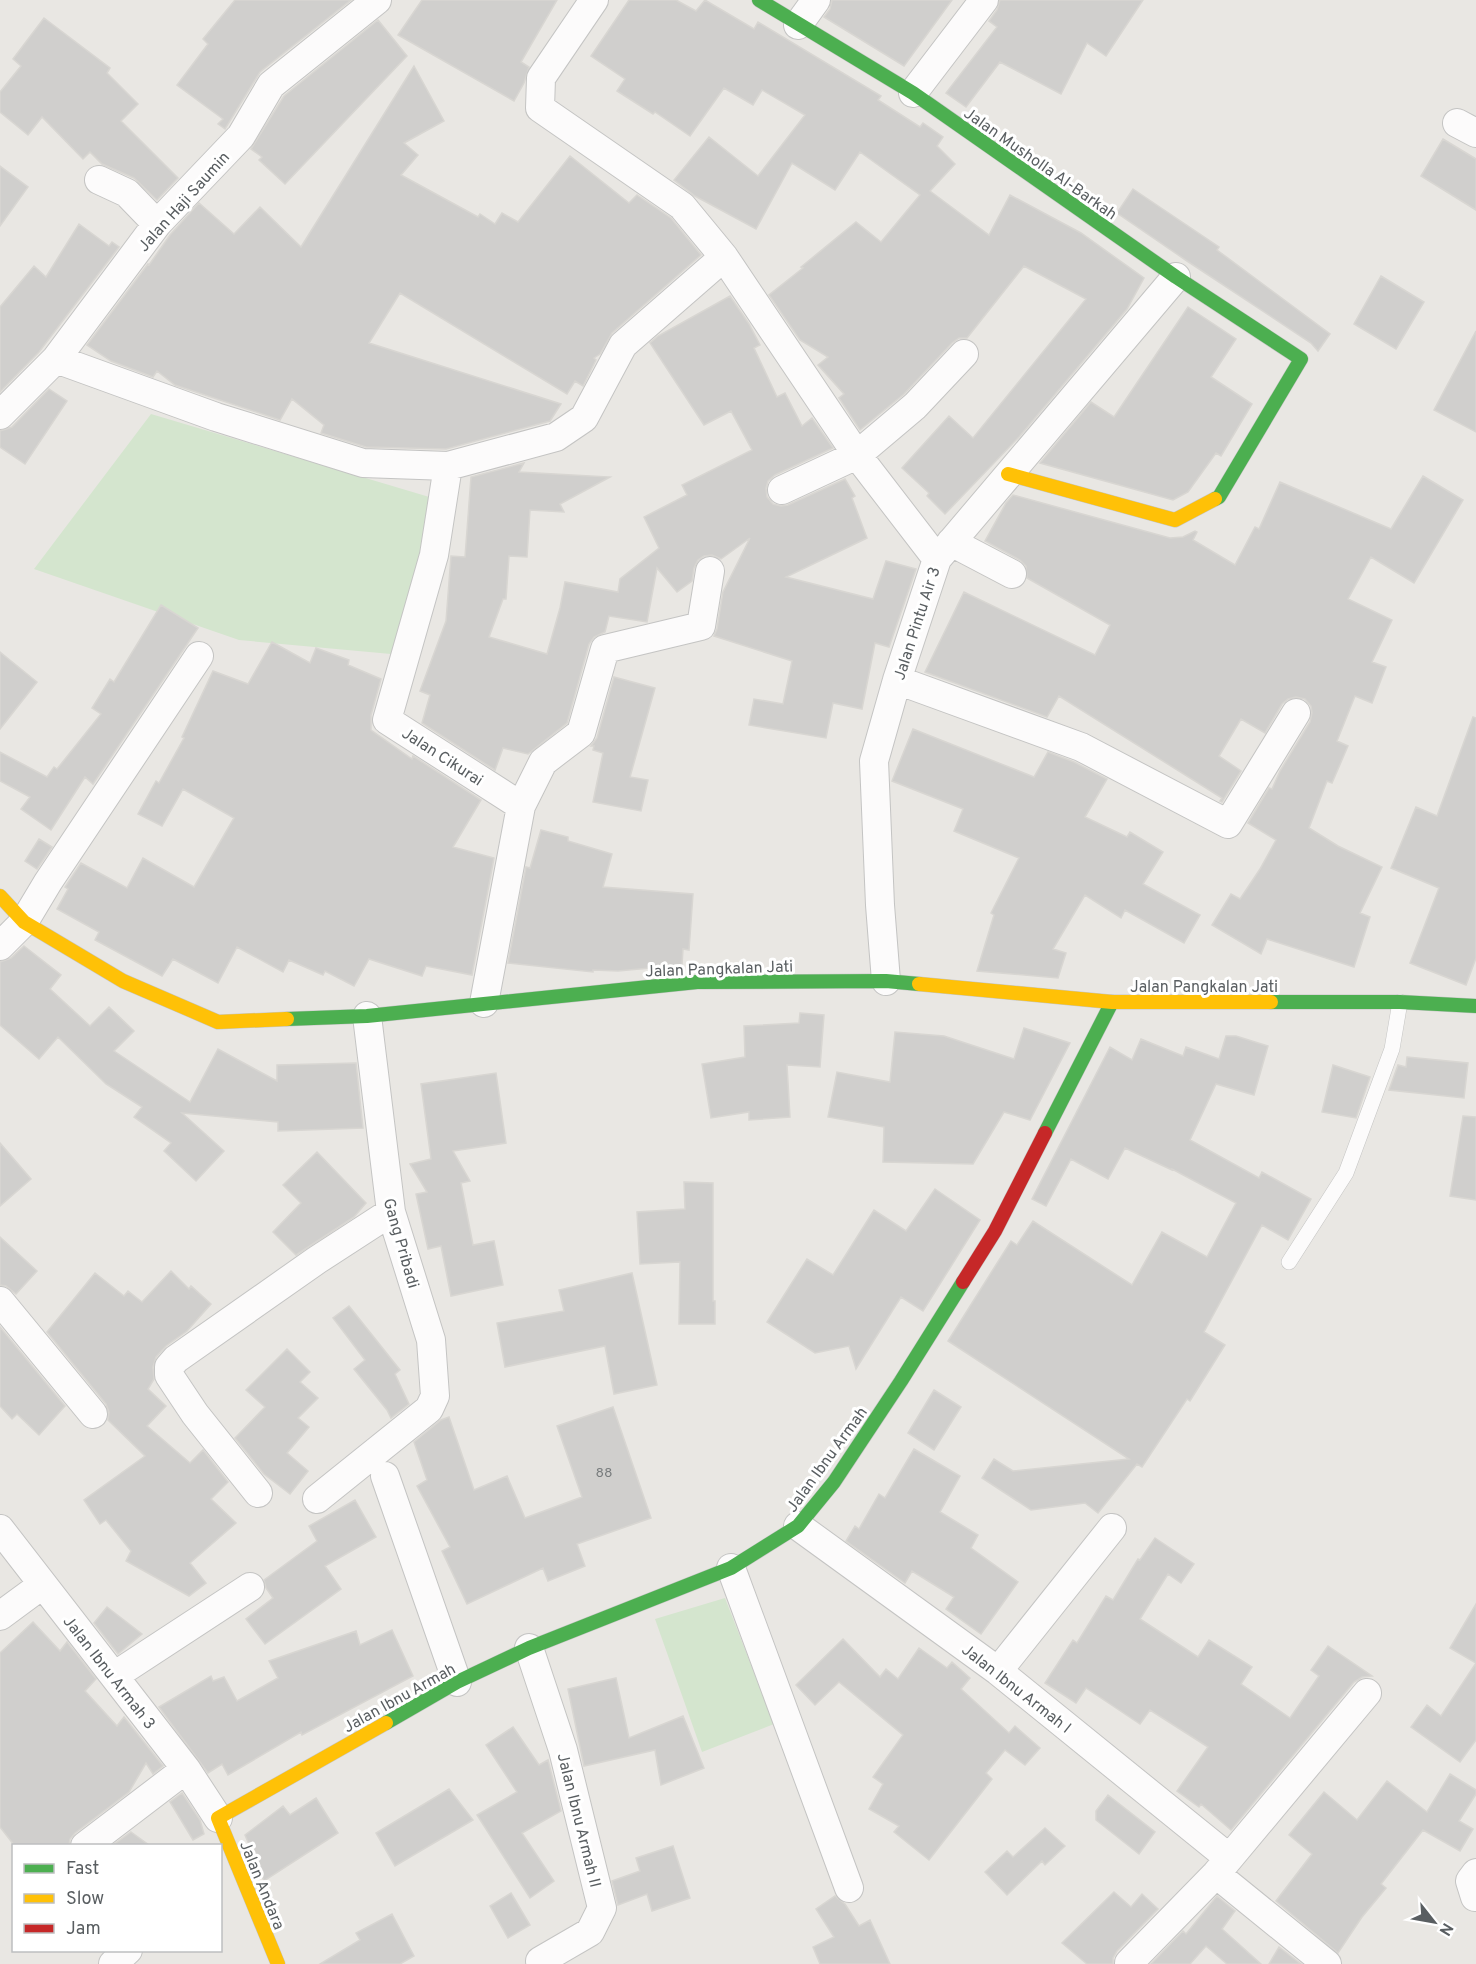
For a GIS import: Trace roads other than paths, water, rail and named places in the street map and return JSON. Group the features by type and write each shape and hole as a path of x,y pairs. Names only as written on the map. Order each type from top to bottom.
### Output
{"street":[{"name":"Jalan Haji Saumin","path":"0,415 56,359 157,224 241,136 271,85 377,0"},
{"path":"594,0 541,78 540,108 682,206 724,257 857,456 944,550 1012,574"},
{"name":"Jalan Musholla Al-Barkah","path":"759,0 913,93 1176,277 1301,359 1219,496 1175,520 1008,474"},
{"path":"798,25 816,0"},
{"path":"913,93 984,0"},
{"path":"99,180 127,193 157,224"},
{"path":"56,359 216,417 363,463 448,466 556,437 584,418 623,345 724,257"},
{"name":"Jalan Pintu Air 3","path":"886,981 880,905 874,761 897,680 944,550 1176,277"},
{"path":"782,490 857,456 915,406 964,354"},
{"name":"Jalan Cikurai","path":"448,466 434,555 387,720 520,806"},
{"path":"484,1003 520,806 543,762 581,733 605,649 701,626 710,571"},
{"path":"0,946 24,922 48,882 199,656"},
{"path":"897,680 1081,747 1228,824 1296,713"},
{"name":"Jalan Pangkalan Jati","path":"0,896 24,922 123,981 218,1022 367,1016 697,982 886,981 1112,1002 1475,1003"},
{"name":"Jalan Ibnu Armah","path":"218,1818 457,1682 529,1648 731,1568 798,1526 834,1482 901,1381 994,1231 1112,1002"},
{"name":"Gang Pribadi","path":"317,1498 429,1409 435,1396 430,1340 391,1212 367,1016"},
{"path":"258,1493 195,1414 169,1375 169,1368 176,1359 317,1260 391,1212"},
{"path":"0,1301 93,1414"},
{"path":"385,1476 457,1682"},
{"name":"Jalan Ibnu Armah I","path":"798,1526 998,1671 1222,1866 1328,1964"},
{"path":"998,1671 1112,1528"},
{"name":"Jalan Ibnu Armah 3","path":"0,1529 186,1769 218,1818"},
{"path":"731,1568 849,1888"},
{"path":"0,1616 42,1585"},
{"path":"114,1676 250,1587"},
{"name":"Jalan Ibnu Armah II","path":"529,1648 563,1750 602,1908 590,1932 540,1961 541,1964"},
{"path":"1129,1963 1222,1866 1367,1693"},
{"path":"86,1844 186,1769"},
{"name":"Jalan Andara","path":"218,1818 278,1964"},
{"path":"113,1964 126,1952"}],"lane":[{"path":"1289,1262 1346,1173 1392,1049 1400,1002"}]}
